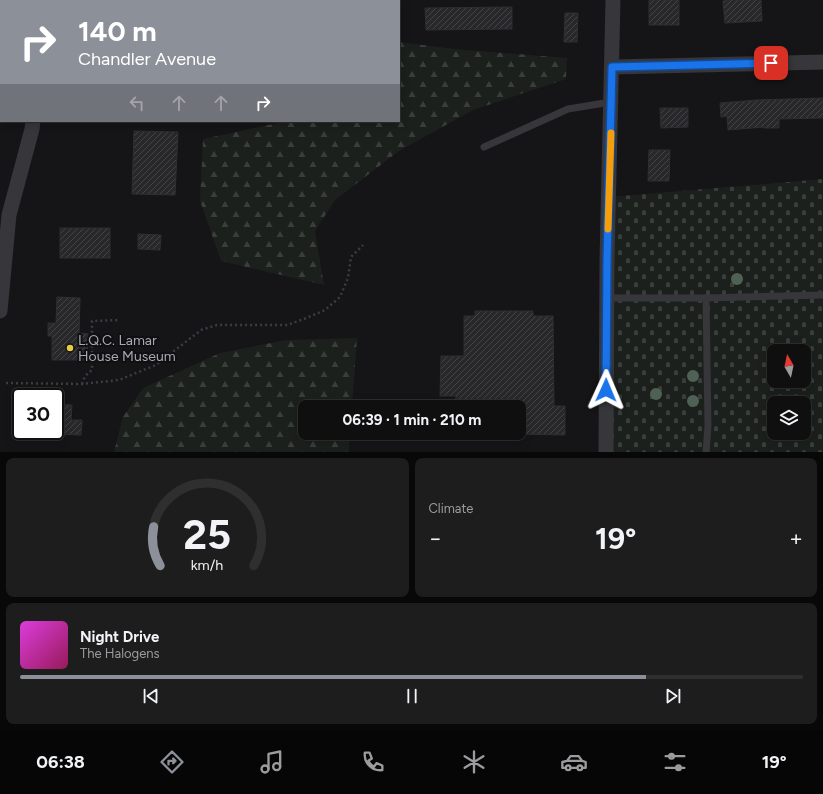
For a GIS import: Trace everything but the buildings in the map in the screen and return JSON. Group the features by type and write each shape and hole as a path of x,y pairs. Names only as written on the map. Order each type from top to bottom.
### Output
{"street":[{"path":"606,452 613,0"},
{"path":"612,67 823,62"},
{"path":"0,311 9,215 33,122"}],"lane":[{"path":"484,147 568,109 611,102"},
{"path":"608,298 706,298 823,295"},
{"path":"706,298 708,426 706,452"}],"path":[{"path":"6,383 82,384 119,380 156,365 201,330 217,325 287,325 325,310 340,297 348,278 351,257 363,245"},
{"path":"82,384 85,376 92,370 92,321 120,320"}],"green space":[{"path":"400,42 455,49 567,58 566,79 473,110 399,151 335,200 315,231 324,285 221,261 200,201 203,139 282,122 400,122"},
{"path":"823,179 823,452 606,452 609,197"},
{"path":"357,338 353,400 298,400 298,440 350,440 349,452 114,452 123,417 143,388 220,353 286,340"}],"slow traffic":[{"path":"608,229 611,133"}],"place":[{"name":"L.Q.C. Lamar House Museum","path":"70,348"}],"route":[{"path":"606,390 608,298 607,260 612,67 771,63"}]}
